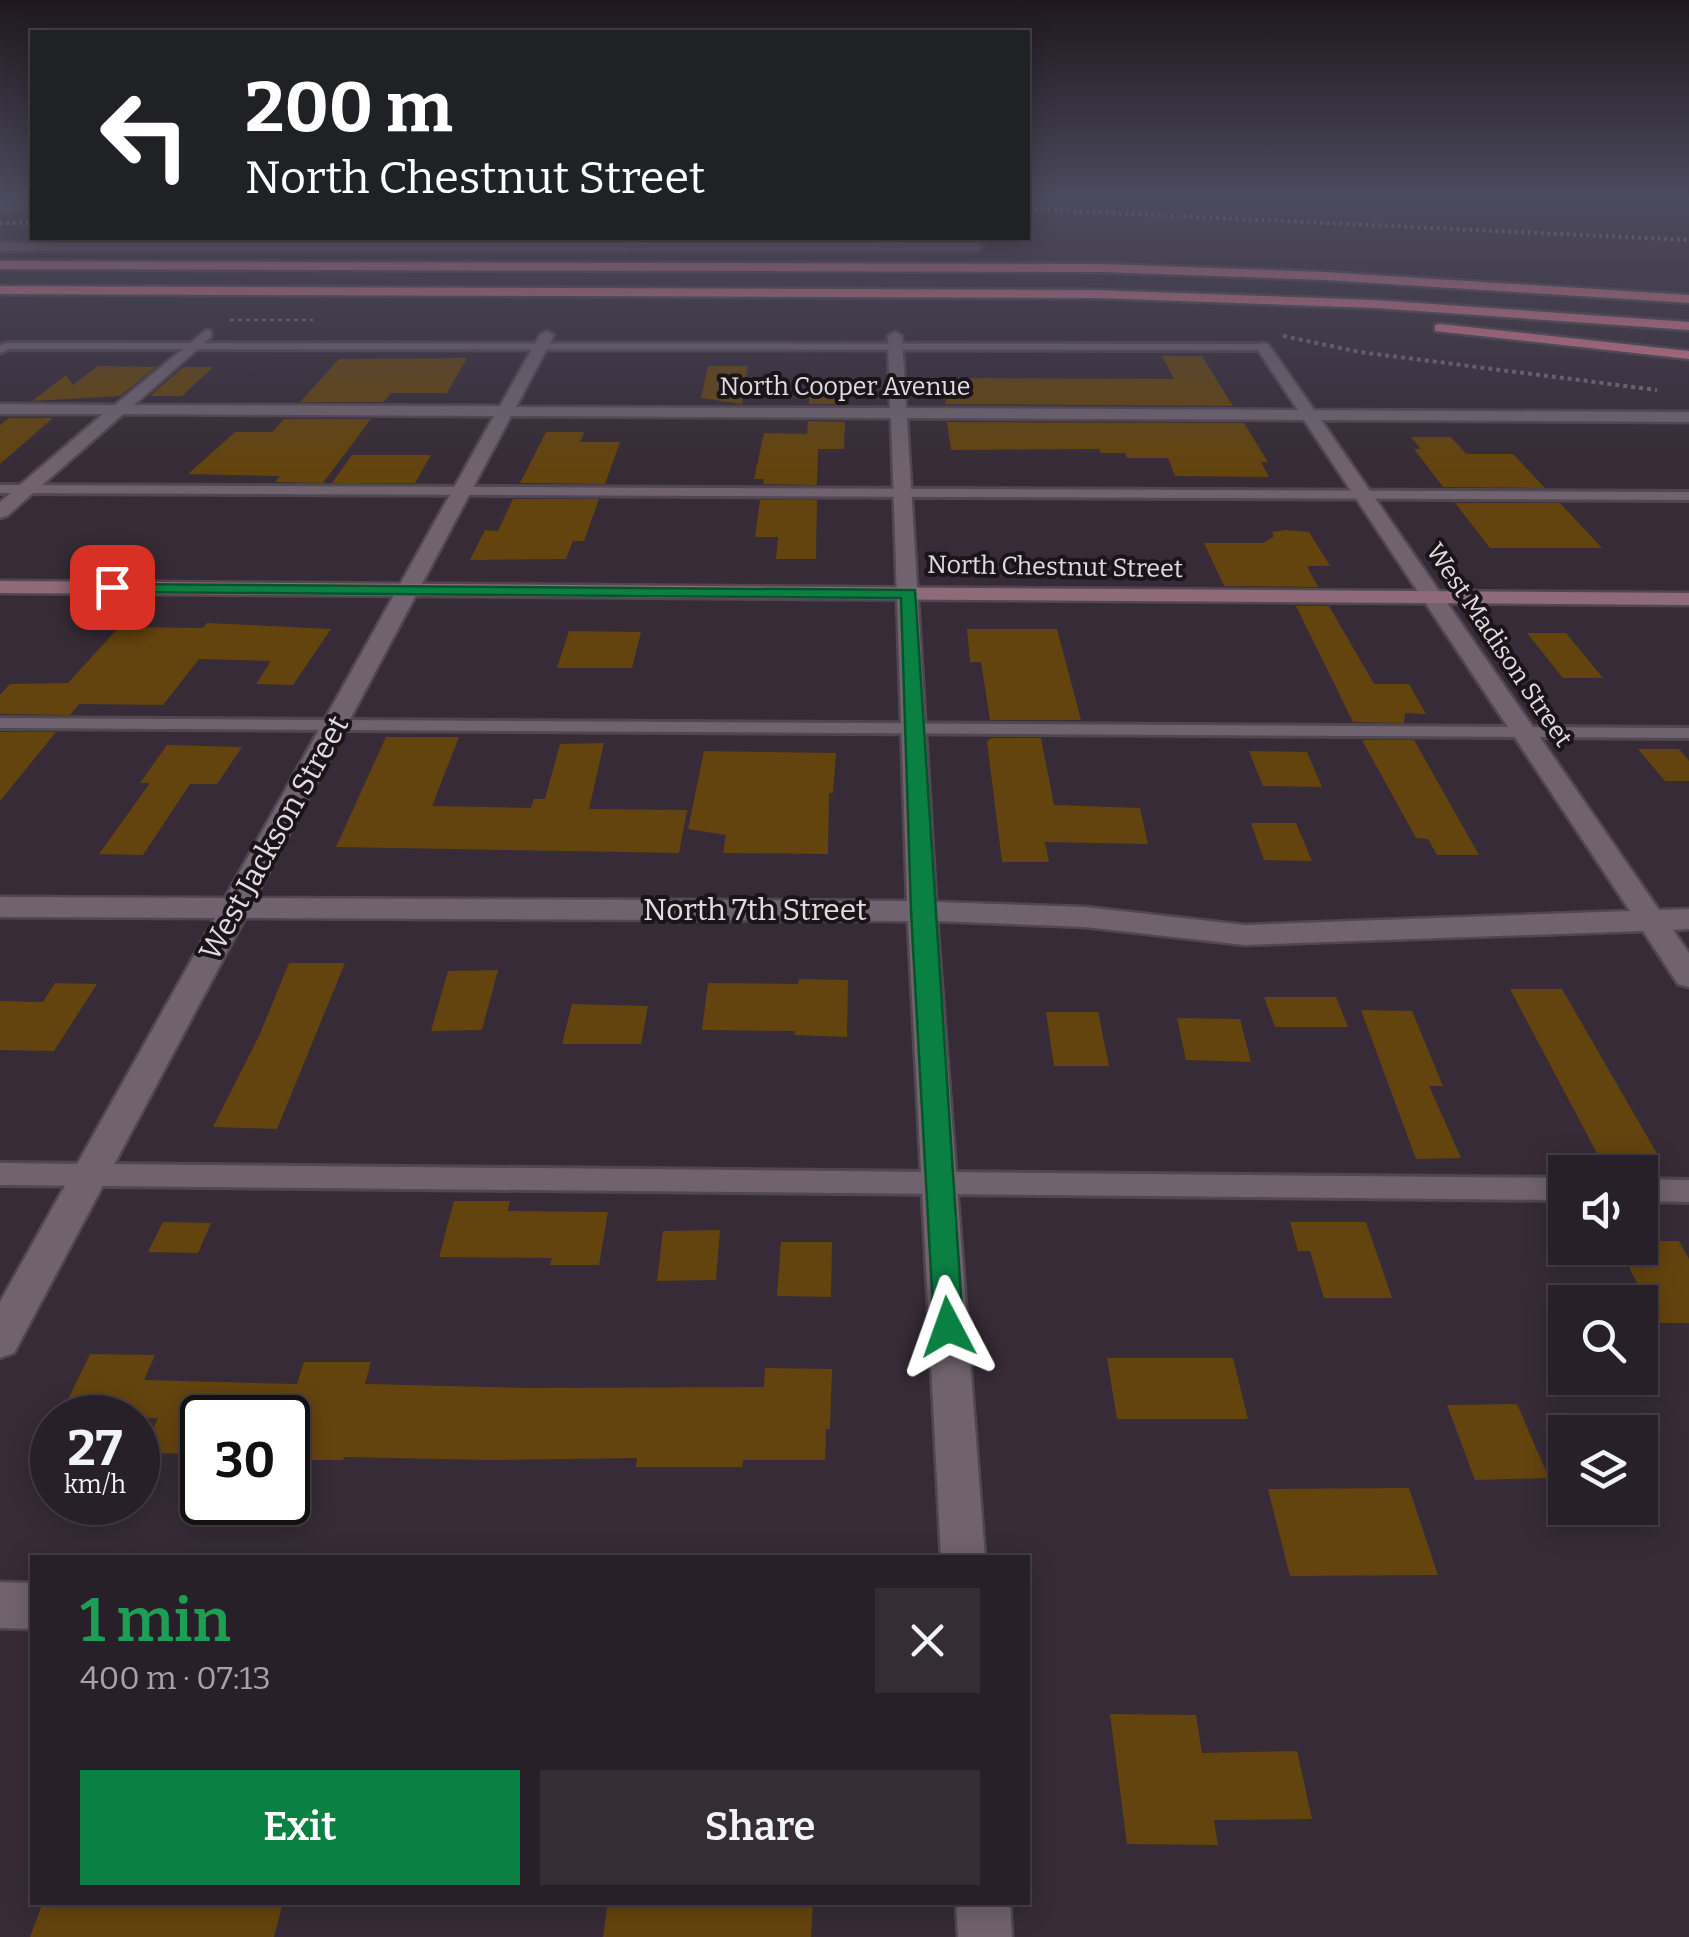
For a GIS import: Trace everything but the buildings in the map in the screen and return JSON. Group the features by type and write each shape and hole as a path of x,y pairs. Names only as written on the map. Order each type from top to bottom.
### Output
{"highway":[{"path":"1521,288 1689,299"},
{"path":"0,290 889,292 1279,300 1689,326"},
{"path":"889,292 1160,304 1369,320"},
{"path":"1426,326 1689,355"}],"main road":[{"name":"North Chestnut Street","path":"0,587 1689,599"}],"street":[{"path":"0,512 206,334"},
{"name":"West Jackson Street","path":"0,1340 544,341"},
{"path":"895,342 922,911 963,1555"},
{"name":"West Madison Street","path":"1263,346 1689,976"},
{"name":"North Cooper Avenue","path":"0,410 1689,417"},
{"name":"North 7th Street","path":"0,907 922,911 1084,918 1245,935 1579,926 1689,919"},
{"path":"0,1605 30,1606"},
{"path":"983,1905 984,1937"}],"lane":[{"path":"0,350 7,346 544,341 1263,346"},
{"path":"0,489 1689,496"},
{"path":"0,723 1689,734"},
{"path":"0,1174 1548,1189"},
{"path":"1658,1190 1689,1191"}],"route":[{"path":"112,587 909,593 922,911 948,1327"}]}
